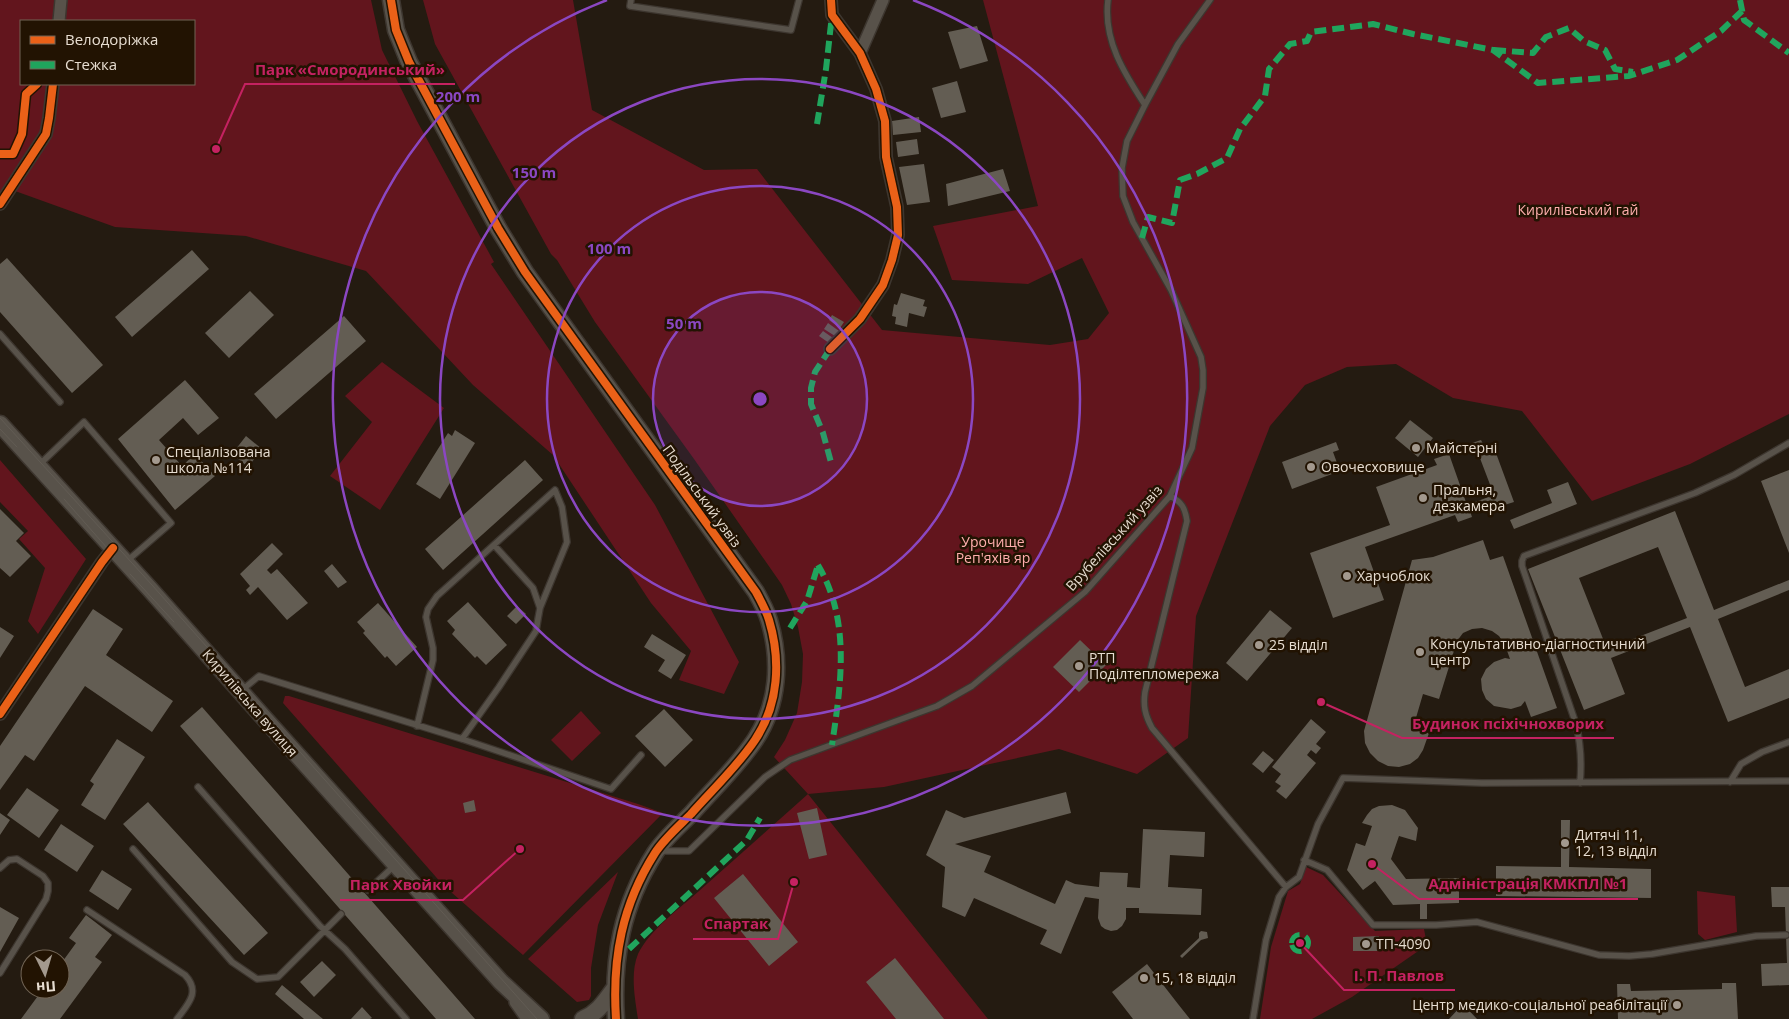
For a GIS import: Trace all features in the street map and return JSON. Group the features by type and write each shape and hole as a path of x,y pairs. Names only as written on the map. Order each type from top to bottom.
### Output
{"street":[{"path":"59,20 61,0"},
{"name":"Подільський узвіз","path":"390,0 396,30 408,62 498,228 525,272 756,592 769,618 776,648 777,681 768,713 756,739 737,763 656,851 637,884 623,922 617,954 614,989 616,1019"},
{"path":"830,348 860,319 883,285 898,235 897,207 886,157 885,121 876,89 860,53 832,15 831,0"},
{"path":"860,53 883,0"},
{"path":"0,204 46,134 50,118 53,85"},
{"name":"Кирилівська вулиця","path":"0,424 501,982 541,1019"},
{"path":"0,714 113,548"},
{"name":"Кирилівська вулиця","path":"501,982 527,1019"},
{"path":"584,1019 592,1016 603,1005 614,989"}],"lane":[{"path":"631,0 630,6 791,30 799,0"},
{"path":"1108,0 1107,13 1111,42 1124,72 1145,105"},
{"name":"Врубелівський узвіз","path":"656,851 689,851 766,777 790,760 937,706 972,686 1085,592 1170,496 1192,448 1203,388 1203,370 1201,357 1171,290 1133,222 1123,196 1122,168 1127,141 1145,105 1178,44 1210,0"},
{"path":"0,334 60,402"},
{"path":"38,466 84,422 170,523 125,562"},
{"path":"1580,783 1581,745 1576,724 1522,566 1524,556 1695,493 1734,475 1789,443"},
{"path":"416,726 433,660 433,648 426,618 428,609 437,596 555,490 562,507 567,542 540,608 536,631 462,739"},
{"path":"1170,496 1180,501 1185,509 1187,521 1145,692 1143,704 1145,715 1152,728 1286,887"},
{"path":"494,545 533,588 540,608"},
{"path":"240,691 260,676 462,739 611,789 641,755"},
{"path":"1730,782 1741,764 1762,752 1789,742"},
{"path":"1254,1019 1266,940 1279,897 1286,887 1299,877 1318,824 1343,778 1437,783 1789,781"},
{"path":"198,787 406,1019"},
{"path":"133,849 232,962 257,979 278,978 341,914"},
{"path":"0,868 8,860 17,860 43,876 48,883 46,899 0,973"},
{"path":"1304,860 1327,870 1373,925 1436,925 1477,922 1599,955 1629,956 1652,954 1756,936 1786,935"},
{"path":"368,890 395,865"},
{"path":"87,910 185,975 191,981 192,995 177,1019"}],"green space":[{"path":"0,0 371,0 382,50 417,121 494,262 491,264 655,505 739,662 724,694 679,680 691,651 651,603 553,455 473,385 366,271 246,236 115,227 4,187 0,192"},
{"name":"Урочище Реп'яхів яр","path":"423,0 573,0 592,110 704,170 757,169 882,330 1050,345 1088,339 1109,313 1082,258 1028,284 952,280 933,226 1038,206 983,0 1789,0 1789,414 1690,464 1592,501 1522,411 1453,398 1396,364 1347,367 1305,385 1270,426 1196,616 1188,738 1137,774 1059,749 884,787 808,794 774,757 785,740 797,713 802,682 803,654 798,627 791,604 782,585 595,322 557,260 551,254 435,44"},
{"path":"382,362 444,408 380,510 330,476 372,422 345,396"},
{"path":"0,460 86,559 38,634 28,621 45,568 19,539 28,531 0,502"},
{"path":"285,696 663,813 523,955 443,885 283,703"},
{"path":"581,711 601,733 572,761 551,740"},
{"path":"808,794 988,1019 638,1019 634,969 638,954 643,945 666,920"},
{"path":"1306,867 1323,875 1375,931 1424,929 1427,945 1352,997 1312,1019 1260,1019 1271,947 1288,891 1300,884"},
{"path":"618,872 598,925 591,968 591,996 589,1000 577,1002 528,959"},
{"path":"1697,891 1735,896 1737,932 1705,940 1698,934"}],"building":[{"path":"977,26 988,61 960,69 948,32"},
{"path":"957,81 966,112 941,118 932,88"},
{"path":"919,117 921,132 893,135 892,121"},
{"path":"917,139 919,154 898,157 896,142"},
{"path":"924,164 930,202 907,205 899,167"},
{"path":"1003,169 1010,191 948,206 946,184"},
{"path":"192,250 209,269 132,337 115,317"},
{"path":"7,258 103,365 72,393 0,312 0,264"},
{"path":"250,291 274,315 229,358 205,333"},
{"path":"901,293 925,300 923,306 927,307 924,317 909,313 907,327 895,324 896,317 892,316 894,304 897,305"},
{"path":"832,315 844,322 840,328 829,320"},
{"path":"344,316 366,341 276,419 254,394"},
{"path":"828,323 839,331 835,336 824,329"},
{"path":"823,331 833,338 829,343 819,336"},
{"name":"Спеціалізована школа №114","path":"185,380 219,418 198,435 183,418 159,440 182,466 195,454 215,476 175,510 118,439"},
{"name":"Майстерні","path":"1410,420 1433,438 1418,457 1395,438"},
{"path":"455,430 475,443 440,499 416,484 448,433 452,436"},
{"path":"246,436 262,449 248,467 232,454"},
{"path":"1481,440 1485,448 1493,445 1514,502 1498,507 1496,502 1470,511 1472,517 1458,522 1455,515 1365,547 1384,600 1333,618 1310,553 1390,525 1376,487 1437,465 1434,459 1449,454 1467,505 1494,495 1478,453 1472,455 1469,444"},
{"name":"Овочесховище","path":"1336,442 1339,450 1333,452 1340,471 1292,489 1282,462"},
{"path":"525,460 543,480 443,570 425,549"},
{"path":"1789,470 1789,553 1761,481"},
{"path":"1568,482 1577,504 1514,529 1510,520 1552,503 1547,490"},
{"path":"0,509 24,533 16,541 31,556 10,577 0,568"},
{"path":"1675,511 1714,610 1789,580 1789,590 1718,619 1745,687 1789,669 1789,698 1728,722 1690,627 1611,658 1625,694 1584,710 1528,569","holes":["1658,547 1687,618 1607,649 1579,578"]},
{"name":"Консультативно-діагностичний центр","path":"1483,540 1490,560 1503,556 1557,708 1531,717 1525,701 1521,706 1511,709 1494,706 1486,699 1482,690 1481,679 1486,669 1494,662 1505,658 1510,659 1505,645 1499,636 1492,631 1482,628 1472,629 1463,633 1457,641 1439,699 1423,694 1413,728 1429,733 1423,750 1418,758 1410,764 1399,767 1388,766 1378,761 1370,753 1365,743 1364,731 1412,560 1433,557"},
{"path":"272,543 283,554 267,570 271,574 277,569 308,603 287,620 258,587 250,595 246,590 250,586 240,574"},
{"path":"332,564 347,582 338,588 324,571"},
{"path":"468,602 507,645 486,665 477,656 475,658 452,634 455,630 447,621"},
{"path":"378,603 417,647 396,666 387,656 385,658 363,633 365,631 357,622"},
{"path":"517,606 526,614 516,624 507,616"},
{"path":"93,609 123,629 106,655 173,701 152,732 85,686 34,761 25,755 0,790 0,746"},
{"name":"25 відділ","path":"1270,610 1292,628 1247,681 1226,663"},
{"path":"0,627 14,636 0,658"},
{"path":"652,634 686,655 671,679 658,671 665,660 644,647"},
{"name":"РТП Поділтепломережа","path":"1080,640 1106,665 1079,692 1053,667"},
{"path":"202,707 475,1019 436,1019 180,726"},
{"path":"664,709 693,740 665,767 635,736"},
{"path":"1311,719 1326,732 1316,744 1321,748 1316,754 1311,750 1307,755 1316,763 1286,799 1276,791 1281,786 1275,782 1281,774 1272,767"},
{"path":"117,739 145,757 105,820 81,805 94,784 90,781"},
{"path":"1263,751 1274,760 1263,773 1252,764"},
{"path":"27,788 59,810 39,838 7,815"},
{"path":"1066,792 1071,813 955,844 991,856 984,872 1055,904 1066,880 1075,884 1099,887 1100,872 1128,873 1127,887 1140,888 1143,829 1205,832 1204,857 1170,855 1168,887 1202,889 1201,915 1139,913 1139,908 1126,908 1126,919 1122,926 1117,930 1111,931 1101,926 1098,918 1099,899 1085,897 1061,954 1040,944 1047,930 974,898 965,917 942,907 945,867 926,855 946,810 964,818"},
{"path":"474,800 476,811 465,813 463,803"},
{"path":"148,802 268,933 244,955 123,824"},
{"path":"1392,805 1405,810 1418,828 1416,841 1399,836 1391,859 1406,879 1459,878 1459,903 1427,904 1427,919 1420,919 1420,904 1393,905 1375,881 1363,890 1347,870 1356,843 1365,846 1372,826 1362,823 1367,815 1372,809 1379,806"},
{"path":"817,808 827,855 809,859 797,813"},
{"path":"0,813 10,820 0,835"},
{"name":"Дитячі 11, 12, 13 відділ","path":"1561,820 1570,820 1569,867 1651,869 1651,898 1496,896 1496,866 1561,867"},
{"path":"61,824 94,846 77,872 44,850"},
{"path":"102,870 132,889 118,910 89,891"},
{"path":"743,874 798,942 769,966 714,898"},
{"path":"1771,887 1789,887 1789,985 1762,986 1761,964 1787,963 1785,907 1772,907"},
{"path":"0,907 19,918 0,952"},
{"path":"86,915 112,935 95,957 102,962 60,1019 21,1019 36,999 70,999 70,951 76,943 69,938"},
{"path":"1201,931 1207,932 1208,938 1201,940 1182,958 1180,956 1199,938"},
{"name":"ТП-4090","path":"1379,936 1379,951 1353,951 1353,937"},
{"path":"895,958 944,1019 896,1019 866,982"},
{"path":"322,961 336,975 314,997 300,982"},
{"name":"15, 18 відділ","path":"1147,964 1190,1019 1133,1019 1112,992"},
{"name":"Центр медико-соціальної реабілітації","path":"1722,983 1736,983 1738,1019 1618,1019 1617,984 1630,984 1631,991 1722,989"},
{"path":"282,985 323,1019 304,1019 275,994"},
{"path":"1463,1004 1477,1019 1449,1019"},
{"path":"362,1007 372,1018 351,1019"}],"tram line":[{"path":"0,418 152,585 537,1019"},
{"path":"0,429 17,447"},
{"path":"64,499 115,557"},
{"path":"130,574 174,622"}],"marked path":[{"path":"1740,0 1744,20 1789,53"},
{"path":"1142,238 1148,217 1172,223 1180,180 1197,174 1227,158 1240,129 1265,96 1269,69 1290,44 1307,41 1311,32 1373,24 1493,50 1538,83 1629,76 1677,60 1721,31 1742,11"},
{"path":"817,124 832,15"},
{"path":"1494,50 1533,53 1546,37 1569,28 1584,41 1605,50 1615,69 1633,72"},
{"path":"830,349 815,372 811,388 811,404 823,433 832,466"},
{"path":"818,565 828,586 835,608 841,653 832,745"},
{"path":"790,628 807,601 818,565"},
{"path":"629,949 747,840 760,818"},
{"path":"1300,935 1306,937 1308,943 1306,949 1300,951 1294,949 1292,943 1294,937 1300,935"}],"cycle path":[{"path":"391,0 396,30 409,62 498,228 525,272 756,592 769,620 773,635 776,682 769,712 763,726 748,750 732,769 655,853 634,892 627,912 618,953 615,996 616,1019"},
{"path":"830,349 860,319 883,285 898,235 897,207 886,157 885,121 876,89 860,53 832,15 831,0"},
{"path":"0,154 13,154 22,134 26,94 36,85"},
{"path":"0,204 46,134 53,85"},
{"path":"0,714 113,548"}],"place":[{"name":"Парк «Смородинський»","path":"216,149"},
{"name":"Майстерні","path":"1416,448"},
{"name":"Спеціалізована школа №114","path":"156,460"},
{"name":"Овочесховище","path":"1311,467"},
{"name":"Пральня, дезкамера","path":"1423,498"},
{"name":"Харчоблок","path":"1347,576"},
{"name":"25 відділ","path":"1259,645"},
{"name":"Консультативно-діагностичний центр","path":"1420,652"},
{"name":"РТП Поділтепломережа","path":"1079,666"},
{"name":"Будинок псіхічнохворих","path":"1321,702"},
{"name":"Дитячі 11, 12, 13 відділ","path":"1565,843"},
{"name":"Парк Хвойки","path":"520,849"},
{"name":"Адміністрація КМКПЛ №1","path":"1372,864"},
{"name":"Спартак","path":"794,882"},
{"name":"І. П. Павлов","path":"1300,943"},
{"name":"ТП-4090","path":"1366,944"},
{"name":"15, 18 відділ","path":"1144,978"},
{"name":"Центр медико-соціальної реабілітації","path":"1677,1005"}],"park label":[{"name":"Кирилівський гай","path":"1578,210"}]}
